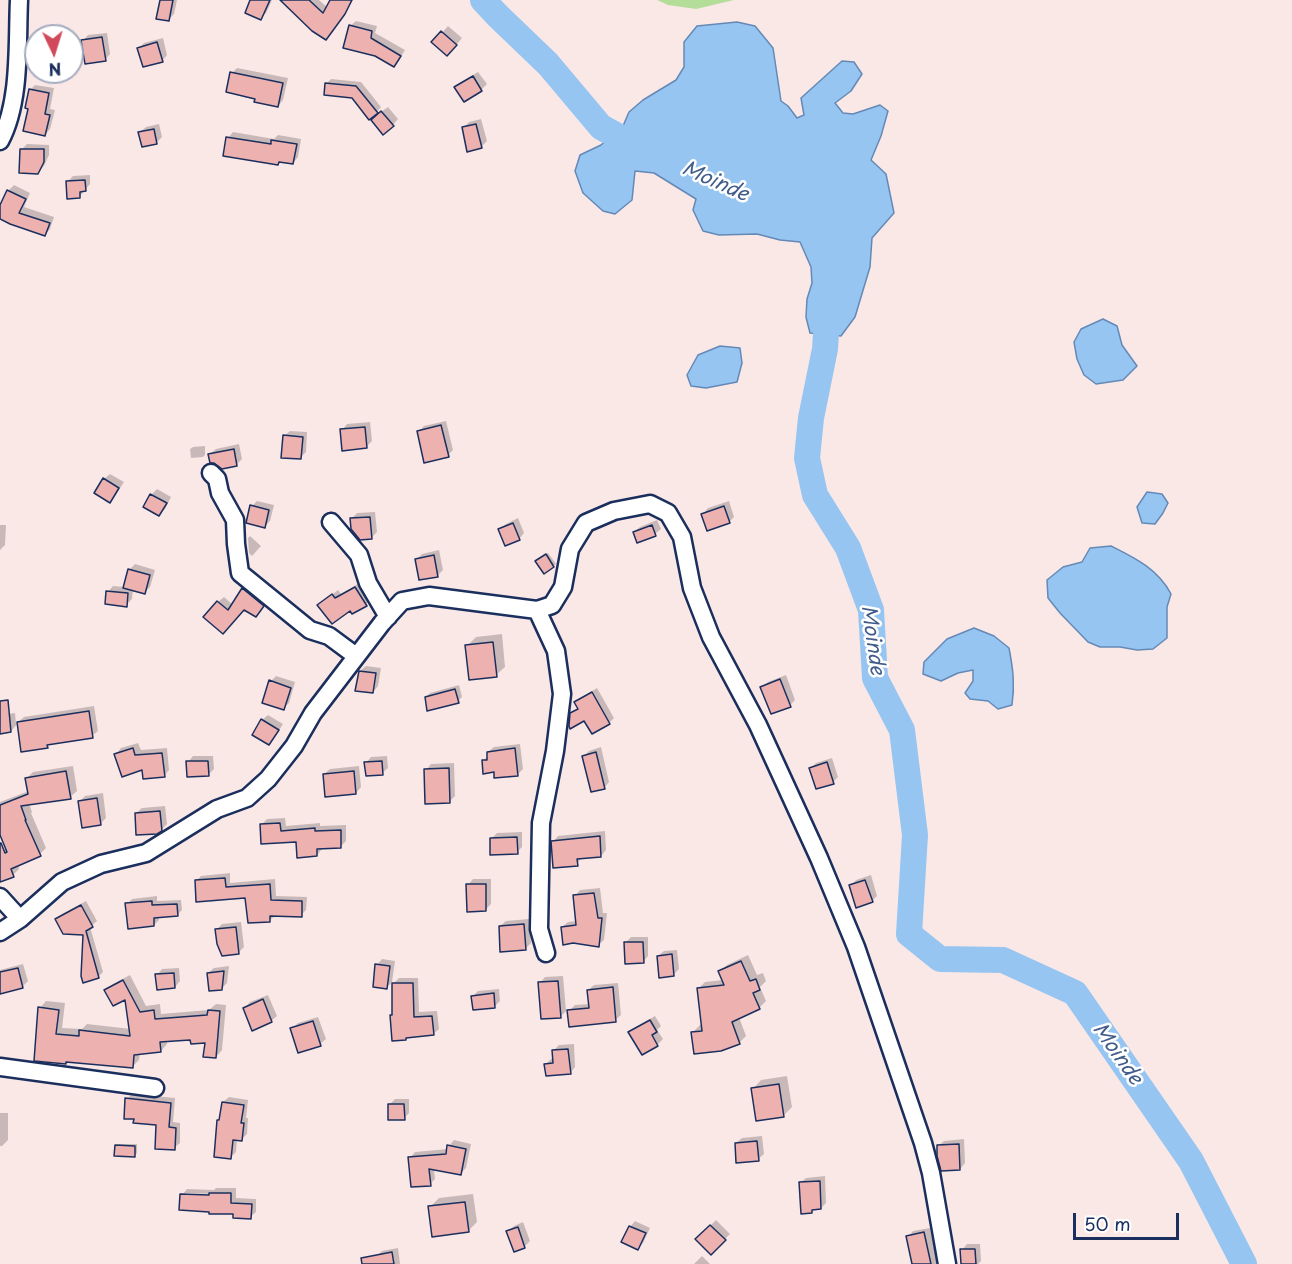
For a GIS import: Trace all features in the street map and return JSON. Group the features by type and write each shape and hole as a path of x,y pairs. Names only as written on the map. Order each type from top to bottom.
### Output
{"street":[{"path":"0,141 5,132 15,95 19,0"},
{"path":"211,473 235,520 240,573 309,630 329,636 356,656"},
{"path":"0,932 20,919 62,882 101,864 146,853 217,809 247,798 268,779 294,746 313,713 356,656 402,602 429,596 537,610 552,605 563,587 570,549 586,522 614,511 650,504 668,513 682,537 692,588 711,637 758,725 819,858 856,947 932,1173 947,1264"},
{"path":"331,522 359,555 368,583 388,617"},
{"path":"537,610 556,651 562,694 555,751 541,823 539,929 546,953"},
{"path":"0,897 20,919"},
{"path":"0,1067 155,1088"}],"green space":[{"path":"657,0 734,0 696,9 668,5"}],"water":[{"path":"737,22 755,26 773,48 781,101 797,118 804,115 801,98 842,61 854,62 862,74 851,91 835,103 843,113 853,114 880,105 888,111 871,160 886,174 894,213 872,238 870,267 855,317 841,336 810,333 806,317 807,299 812,283 811,267 800,242 757,234 719,235 703,231 693,210 696,199 654,173 635,171 632,200 615,214 603,211 583,193 575,171 580,155 601,145 623,126 629,112 643,100 676,80 684,67 684,42 697,26"},
{"path":"1103,319 1117,326 1122,345 1137,366 1123,380 1096,384 1084,375 1077,359 1074,342 1081,329"},
{"path":"720,346 740,348 742,363 737,382 706,388 691,386 687,375 698,355"},
{"path":"1147,492 1162,494 1168,503 1155,524 1142,523 1137,507"},
{"path":"1111,546 1153,571 1171,594 1167,607 1167,638 1153,649 1100,647 1088,642 1048,598 1047,580 1063,567 1082,562 1090,548"},
{"path":"974,628 994,636 1009,648 1013,676 1012,705 998,709 988,701 970,699 965,693 973,681 973,670 958,673 941,681 923,674 924,662 947,639"}],"building":[{"path":"160,0 173,0 169,21 156,19"},
{"path":"250,0 270,0 261,20 245,13"},
{"path":"280,0 309,0 323,13 330,0 352,0 326,40 312,31"},
{"path":"349,25 372,31 371,38 401,56 394,67 375,56 343,48"},
{"path":"441,31 457,45 447,56 431,42"},
{"path":"102,37 106,61 85,64 84,40"},
{"path":"157,42 163,62 143,67 137,48"},
{"path":"230,72 283,83 278,107 254,102 255,99 226,92"},
{"path":"473,76 482,91 464,102 454,87"},
{"path":"325,83 356,86 378,113 369,120 352,98 324,95"},
{"path":"29,89 49,93 45,114 50,115 45,136 23,131 28,109 25,108"},
{"path":"381,111 394,126 383,135 371,120"},
{"path":"476,124 482,148 467,152 462,127"},
{"path":"154,129 157,144 142,147 138,132"},
{"path":"226,137 271,144 271,140 297,144 293,164 279,162 278,165 223,156"},
{"path":"20,149 44,149 44,162 38,174 19,173"},
{"path":"85,180 86,191 80,192 80,198 67,199 66,181"},
{"path":"7,190 26,199 19,213 50,223 45,236 0,219 0,205"},
{"path":"441,425 449,457 424,463 417,431"},
{"path":"365,427 367,448 342,451 340,429"},
{"path":"283,435 303,437 301,459 281,458"},
{"path":"234,449 237,466 222,469 210,463 208,454"},
{"path":"103,478 119,488 110,503 94,493"},
{"path":"150,494 167,503 159,516 143,507"},
{"path":"250,505 269,510 265,528 246,523"},
{"path":"724,506 730,523 707,531 701,514"},
{"path":"370,517 372,539 360,540 351,529 350,518"},
{"path":"513,523 520,540 505,546 498,529"},
{"path":"652,525 656,536 637,543 633,532"},
{"path":"546,554 554,567 544,574 535,561"},
{"path":"434,555 438,577 419,580 415,559"},
{"path":"128,569 150,575 145,594 123,588"},
{"path":"355,587 367,606 352,614 350,611 332,624 317,605 332,594 335,598"},
{"path":"242,588 264,606 256,617 244,610 223,634 203,617 217,601 228,610"},
{"path":"106,591 128,593 127,607 105,604"},
{"path":"493,642 497,677 469,680 465,645"},
{"path":"359,671 376,673 373,693 355,691"},
{"path":"780,679 791,707 771,714 760,687"},
{"path":"269,680 291,688 284,710 262,703"},
{"path":"455,689 459,703 427,711 425,697"},
{"path":"592,692 610,724 592,734 584,721 570,729 570,713 578,709 574,702"},
{"path":"8,700 11,732 0,734 0,701"},
{"path":"89,711 93,738 47,745 48,748 21,752 17,722"},
{"path":"261,719 279,730 269,745 252,735"},
{"path":"133,748 135,755 162,753 165,777 143,779 142,770 122,777 114,754"},
{"path":"515,748 518,776 494,778 494,772 483,774 482,760 487,760 487,752"},
{"path":"596,752 605,789 591,792 582,756"},
{"path":"186,761 208,761 209,776 187,777"},
{"path":"382,761 383,775 366,776 364,762"},
{"path":"827,762 834,784 816,789 809,768"},
{"path":"449,768 450,803 425,804 424,769"},
{"path":"66,771 71,799 21,806 41,856 11,869 14,877 0,882 0,843 5,853 7,852 0,835 0,805 28,794 25,778"},
{"path":"354,771 356,794 325,797 323,774"},
{"path":"97,798 101,825 82,828 78,801"},
{"path":"160,811 162,831 157,834 136,835 135,813"},
{"path":"280,823 281,831 315,828 315,831 341,830 341,848 317,849 317,856 297,858 296,842 261,844 260,824"},
{"path":"600,836 601,857 577,859 578,866 553,868 551,841"},
{"path":"517,837 518,854 490,855 490,838"},
{"path":"225,878 226,887 270,884 271,900 302,901 302,917 270,916 270,922 248,923 245,898 196,902 195,880"},
{"path":"865,880 873,902 856,908 849,885"},
{"path":"466,884 486,884 486,911 467,912"},
{"path":"594,893 598,918 602,918 599,947 573,943 563,945 561,927 576,925 573,895"},
{"path":"152,901 152,905 177,904 178,916 154,918 154,926 128,929 125,903"},
{"path":"81,905 93,927 86,931 99,978 83,983 81,976 83,935 63,934 55,919"},
{"path":"524,924 526,950 500,952 499,926"},
{"path":"236,927 239,954 222,956 217,944 215,929"},
{"path":"624,942 643,942 644,963 625,964"},
{"path":"672,954 674,976 659,978 657,956"},
{"path":"741,961 750,981 756,979 760,990 753,993 760,1009 732,1022 740,1044 721,1051 694,1054 691,1032 702,1031 697,988 724,985 718,971"},
{"path":"375,964 390,966 387,989 373,987"},
{"path":"18,968 23,988 0,994 0,972"},
{"path":"224,971 222,990 209,991 207,973"},
{"path":"174,973 175,988 157,990 155,974"},
{"path":"123,980 140,1012 154,1010 155,1019 207,1015 208,1010 220,1011 216,1058 203,1057 205,1043 191,1044 190,1040 160,1042 161,1052 134,1055 133,1068 34,1061 38,1007 59,1010 56,1034 79,1036 79,1030 130,1036 125,1000 113,1006 104,990"},
{"path":"558,981 561,1018 541,1019 538,982"},
{"path":"392,983 413,983 414,1017 432,1016 434,1035 392,1041 390,1015 392,1015"},
{"path":"613,987 616,1022 569,1027 567,1010 589,1008 587,990"},
{"path":"494,993 495,1008 473,1010 471,996"},
{"path":"263,999 272,1022 252,1031 243,1008"},
{"path":"650,1020 657,1032 652,1035 658,1046 642,1055 628,1032"},
{"path":"313,1021 321,1046 298,1053 290,1028"},
{"path":"568,1049 571,1074 546,1076 544,1064 553,1063 552,1050"},
{"path":"779,1084 784,1117 756,1121 751,1088"},
{"path":"125,1098 171,1103 169,1127 176,1128 175,1150 155,1149 156,1125 133,1123 134,1119 124,1119"},
{"path":"222,1102 244,1105 241,1123 244,1123 242,1141 233,1140 231,1159 214,1157 217,1120 219,1120"},
{"path":"388,1104 404,1104 405,1120 388,1120"},
{"path":"757,1141 759,1161 736,1163 735,1143"},
{"path":"959,1144 960,1170 941,1171 937,1145"},
{"path":"115,1145 135,1146 135,1157 114,1156"},
{"path":"447,1145 466,1149 461,1175 429,1169 431,1186 411,1187 408,1157 446,1154"},
{"path":"820,1181 821,1209 801,1214 799,1182"},
{"path":"209,1193 231,1193 231,1203 252,1204 251,1219 233,1218 233,1214 179,1210 180,1194 209,1195"},
{"path":"465,1202 469,1232 432,1237 428,1206"},
{"path":"710,1225 726,1240 711,1255 695,1239"},
{"path":"629,1226 646,1233 638,1250 621,1242"},
{"path":"518,1227 525,1248 514,1252 506,1231"},
{"path":"924,1232 931,1264 912,1264 906,1236"},
{"path":"960,1249 975,1249 976,1264 961,1264"},
{"path":"392,1252 394,1264 362,1264 361,1258"}],"waterway":[{"name":"Moinde","path":"483,0 548,64 601,127 643,150"},
{"name":"Moinde","path":"828,302 825,349 811,418 807,458 815,495 848,548 871,610 875,678 902,730 915,835 909,934 940,959 1003,960 1075,993 1191,1161 1244,1264"}]}
